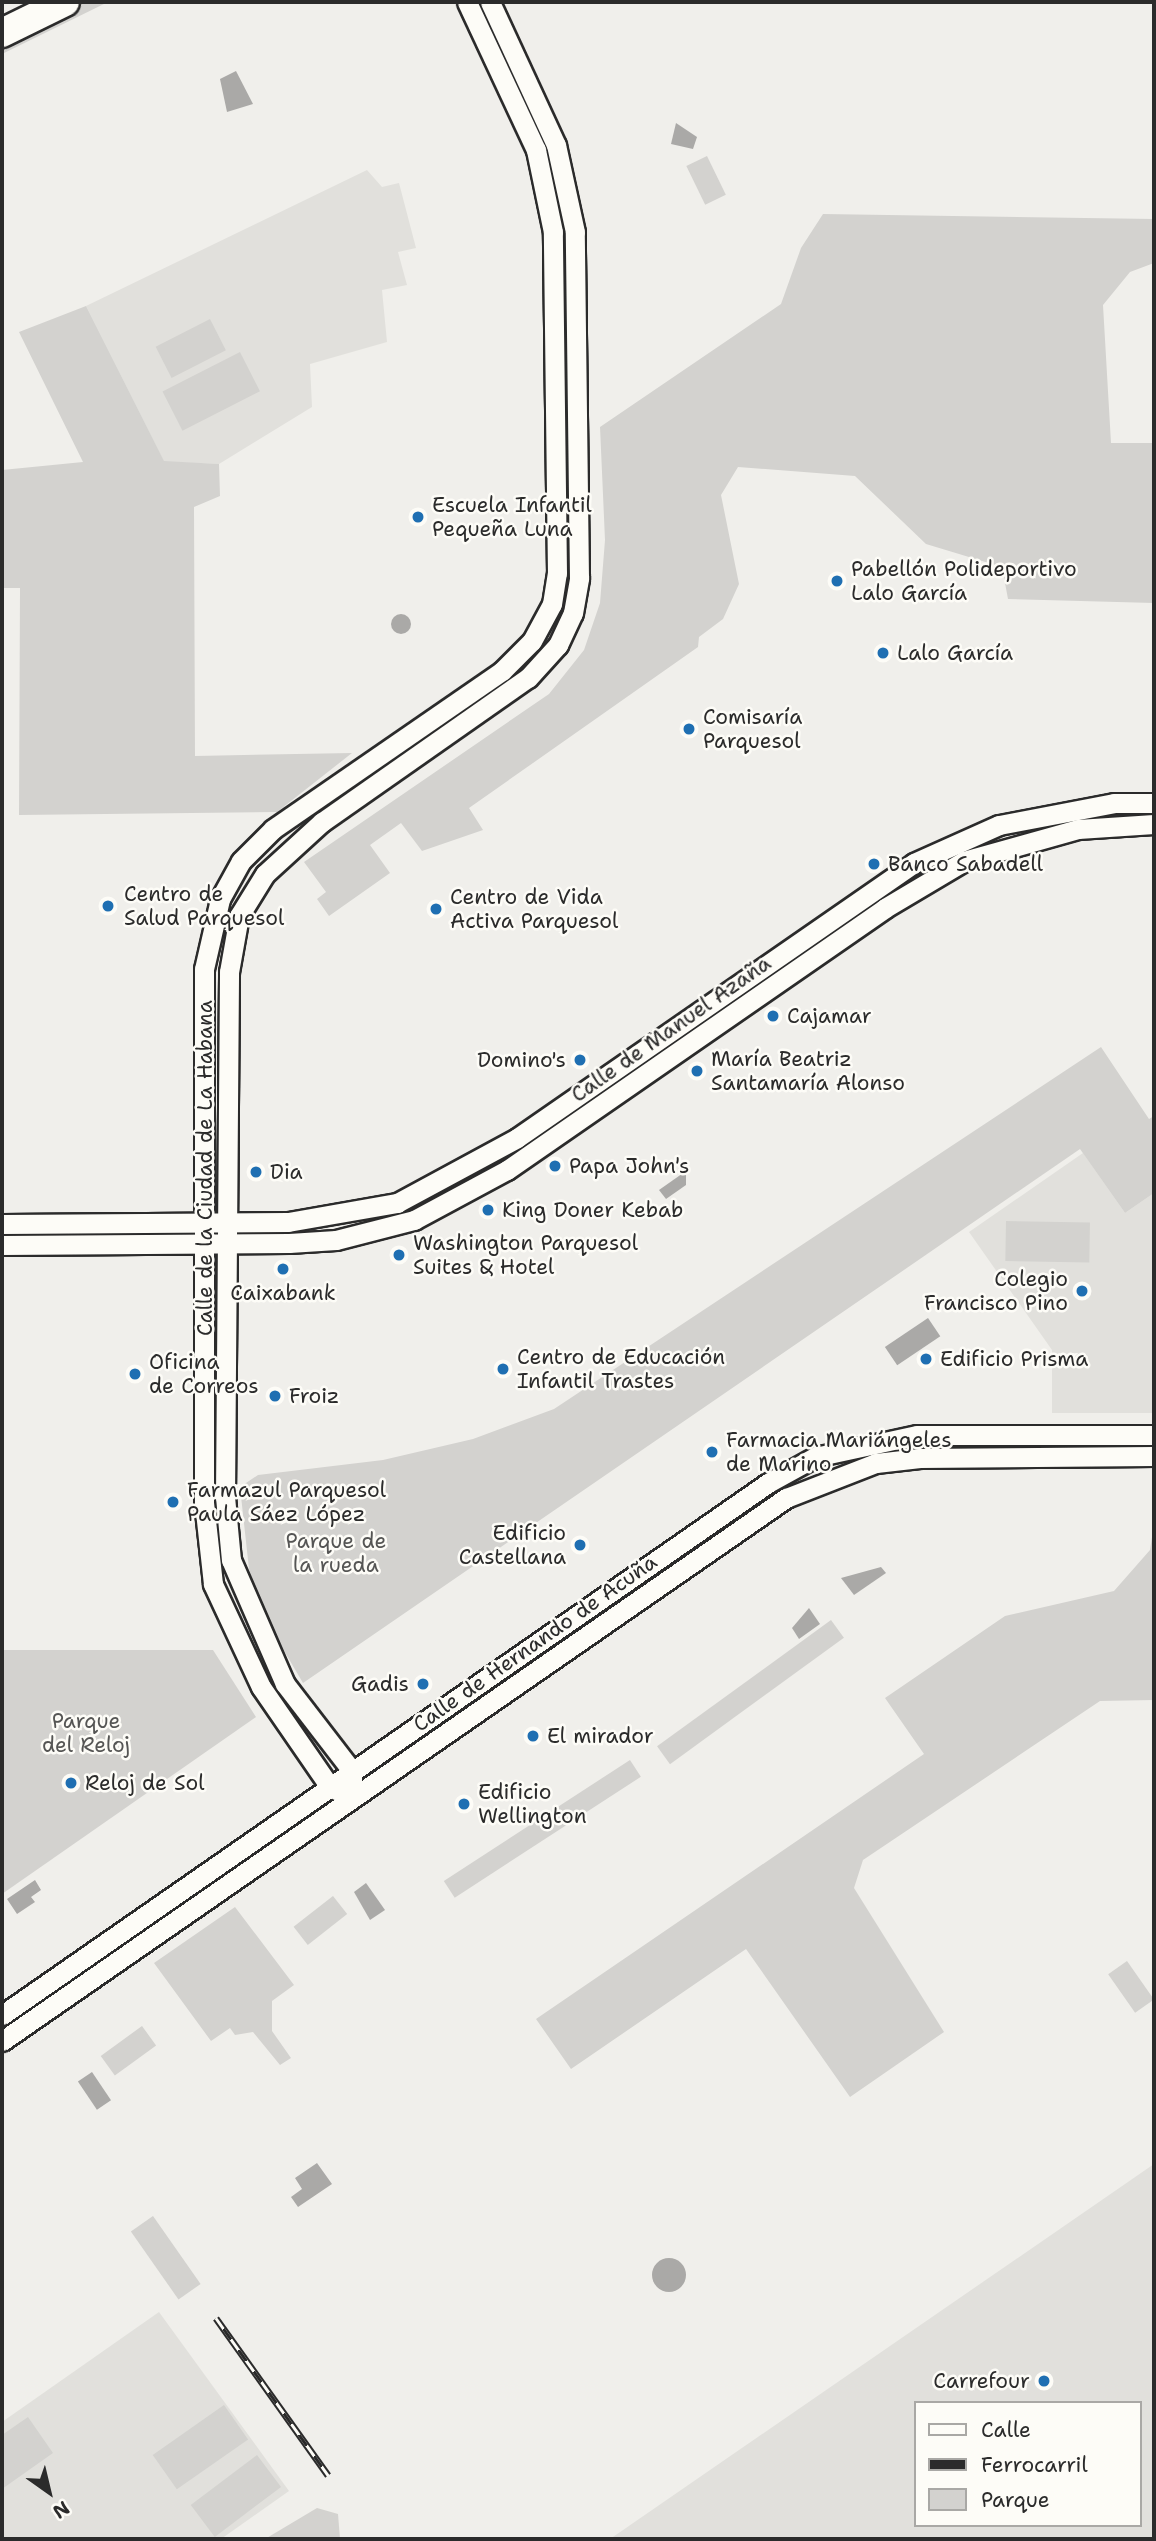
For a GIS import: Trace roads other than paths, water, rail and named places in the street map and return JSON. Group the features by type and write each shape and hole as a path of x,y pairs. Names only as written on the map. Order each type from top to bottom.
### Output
{"highway":[{"path":"2,11 21,2"},
{"path":"2,33 65,2"}],"street":[{"name":"Calle de la Ciudad de La Habana","path":"352,1798 330,1787 244,1658 214,1584 204,1503 204,969 220,899 232,876 274,829 502,671 532,641 552,604 558,555 553,232 536,150 467,2"},
{"name":"Calle de la Ciudad de La Habana","path":"352,1772 285,1684 231,1560 229,972 239,916 290,848 542,665 573,613 579,578 575,232 556,145 490,2"},
{"name":"Calle de Manuel Azaña","path":"2,1224 228,1223 357,1215 411,1197 517,1138 914,863 999,825 1114,803 1154,803"},
{"name":"Calle de Manuel Azaña","path":"2,1245 228,1245 336,1240 423,1216 515,1165 885,908 964,861 1078,829 1154,824"},
{"name":"Calle de Hernando de Acuña","path":"2,2015 768,1482 815,1457 917,1435 1154,1435"},
{"name":"Calle de Hernando de Acuña","path":"2,2041 755,1518 824,1480 876,1464 938,1456 1154,1456"},
{"path":"352,1772 352,1798"}],"railway":[{"path":"216,2318 328,2475"}],"place":[{"name":"Escuela Infantil Pequeña Luna","path":"418,517"},
{"name":"Pabellón Polideportivo Lalo García","path":"837,581"},
{"name":"Lalo García","path":"883,653"},
{"name":"Comisaría Parquesol","path":"689,729"},
{"name":"Banco Sabadell","path":"874,864"},
{"name":"Centro de Salud Parquesol","path":"108,906"},
{"name":"Centro de Vida Activa Parquesol","path":"436,909"},
{"name":"Cajamar","path":"773,1016"},
{"name":"Domino's","path":"580,1060"},
{"name":"María Beatriz Santamaría Alonso","path":"697,1071"},
{"name":"Papa John's","path":"555,1166"},
{"name":"Dia","path":"256,1172"},
{"name":"King Doner Kebab","path":"488,1210"},
{"name":"Washington Parquesol Suites & Hotel","path":"399,1255"},
{"name":"Caixabank","path":"283,1269"},
{"name":"Colegio Francisco Pino","path":"1082,1291"},
{"name":"Edificio Prisma","path":"926,1359"},
{"name":"Centro de Educación Infantil Trastes","path":"503,1369"},
{"name":"Oficina de Correos","path":"135,1374"},
{"name":"Froiz","path":"275,1396"},
{"name":"Farmacia Mariángeles de Marino","path":"712,1452"},
{"name":"Farmazul Parquesol Paula Sáez López","path":"173,1502"},
{"name":"Edificio Castellana","path":"580,1545"},
{"name":"Gadis","path":"423,1684"},
{"name":"El mirador","path":"533,1736"},
{"name":"Reloj de Sol","path":"71,1783"},
{"name":"Edificio Wellington","path":"464,1804"},
{"name":"Carrefour","path":"1044,2381"}],"park label":[{"name":"Parque de la rueda","path":"336,1553"},
{"name":"Parque del Reloj","path":"86,1733"}]}
